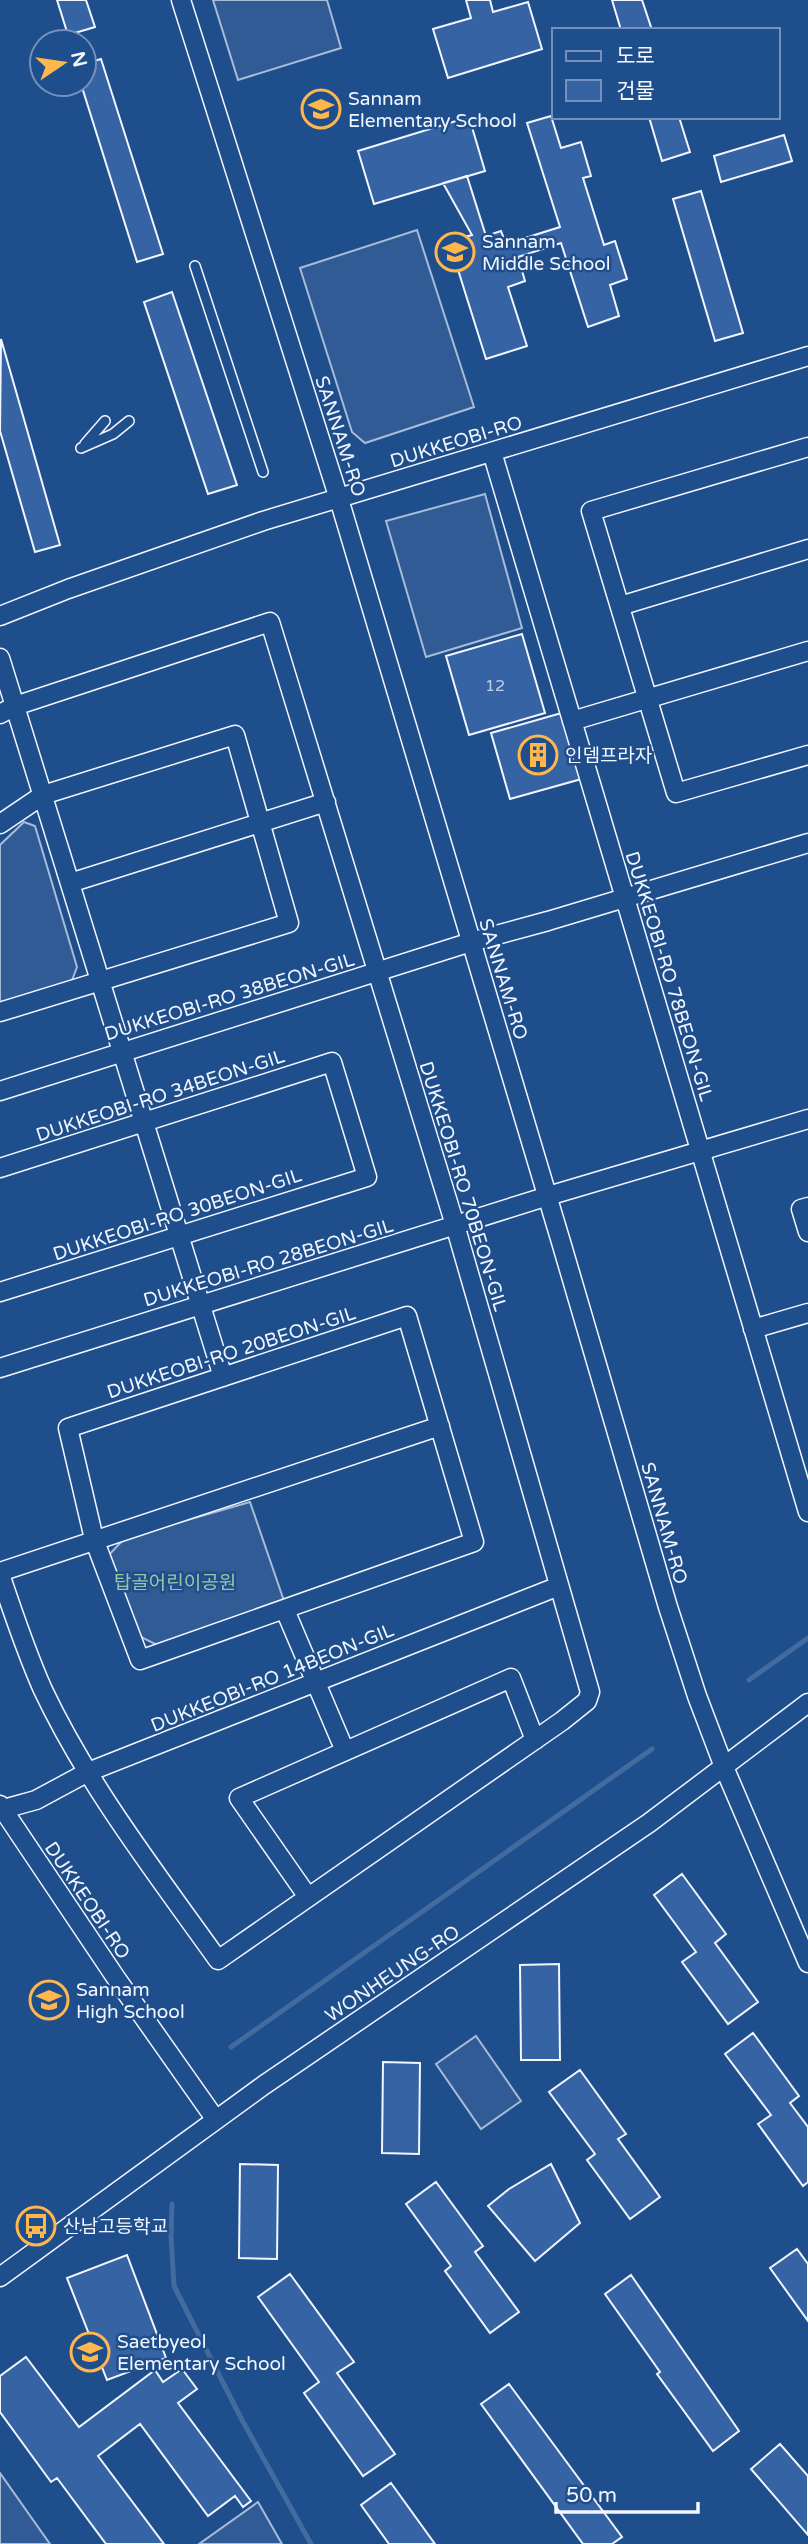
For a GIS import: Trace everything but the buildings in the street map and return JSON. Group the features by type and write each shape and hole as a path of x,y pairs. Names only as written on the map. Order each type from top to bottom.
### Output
{"street":[{"name":"SANNAM-RO","path":"181,0 339,499 668,1607 724,1767 808,1963"},
{"name":"DUKKEOBI-RO","path":"0,616 263,521 808,356"},
{"path":"808,447 591,511 676,793 808,755"},
{"name":"DUKKEOBI-RO 78BEON-GIL","path":"492,452 808,1512"},
{"path":"620,606 808,550"},
{"name":"DUKKEOBI-RO 70BEON-GIL","path":"7,710 270,622 455,1226 590,1692 587,1702 536,1740 218,1960 88,1772"},
{"path":"572,721 808,651"},
{"path":"0,658 7,710 43,795 222,1377"},
{"path":"0,824 43,795 235,735 289,923 0,1012"},
{"path":"70,883 326,802"},
{"name":"DUKKEOBI-RO 38BEON-GIL","path":"0,1091 471,942 808,843"},
{"name":"DUKKEOBI-RO 34BEON-GIL","path":"0,1168 332,1062 367,1177"},
{"name":"DUKKEOBI-RO 28BEON-GIL","path":"0,1368 548,1196 808,1119"},
{"name":"DUKKEOBI-RO 30BEON-GIL","path":"0,1292 367,1177"},
{"path":"805,1208 808,1232"},
{"path":"753,1329 808,1313"},
{"name":"DUKKEOBI-RO 20BEON-GIL","path":"407,1317 440,1426 474,1542 140,1660 94,1539 68,1428 407,1317"},
{"path":"88,1772 43,1689 17,1625 0,1573 94,1539 440,1426"},
{"name":"DUKKEOBI-RO 14BEON-GIL","path":"1,1808 36,1800 88,1772 559,1586"},
{"path":"285,1610 345,1751"},
{"path":"308,1897 239,1798 511,1678 536,1740"},
{"name":"WONHEUNG-RO","path":"0,2277 264,2085 649,1823 808,1703"},
{"name":"DUKKEOBI-RO","path":"1,1808 216,2120"}],"lane":[{"path":"195,266 263,472"},
{"path":"105,421 81,448 113,434 129,421"}],"shaded area":[{"path":"213,0 327,0 341,48 238,80"},
{"path":"417,230 474,407 365,443 352,432 300,268"},
{"path":"485,494 522,628 426,657 386,521"},
{"path":"24,822 35,826 77,967 71,983 0,1004 0,845"},
{"name":"탑골어린이공원","path":"250,1502 284,1601 161,1647 135,1634 105,1559 125,1538"},
{"path":"476,2036 521,2101 481,2129 436,2064"},
{"path":"0,2473 50,2544 0,2544"},
{"path":"258,2502 282,2544 199,2544"}],"waterway":[{"path":"749,1680 808,1638"},
{"path":"231,2047 652,1749"},
{"path":"172,2204 174,2286 242,2420 311,2544"}],"place":[{"name":"Sannam Elementary School","path":"321,109"},
{"name":"Sannam Middle School","path":"455,252"},
{"name":"인뎀프라자","path":"538,755"},
{"name":"Sannam High School","path":"49,2000"},
{"name":"산남고등학교","path":"36,2226"},
{"name":"Saetbyeol Elementary School","path":"90,2352"}]}
